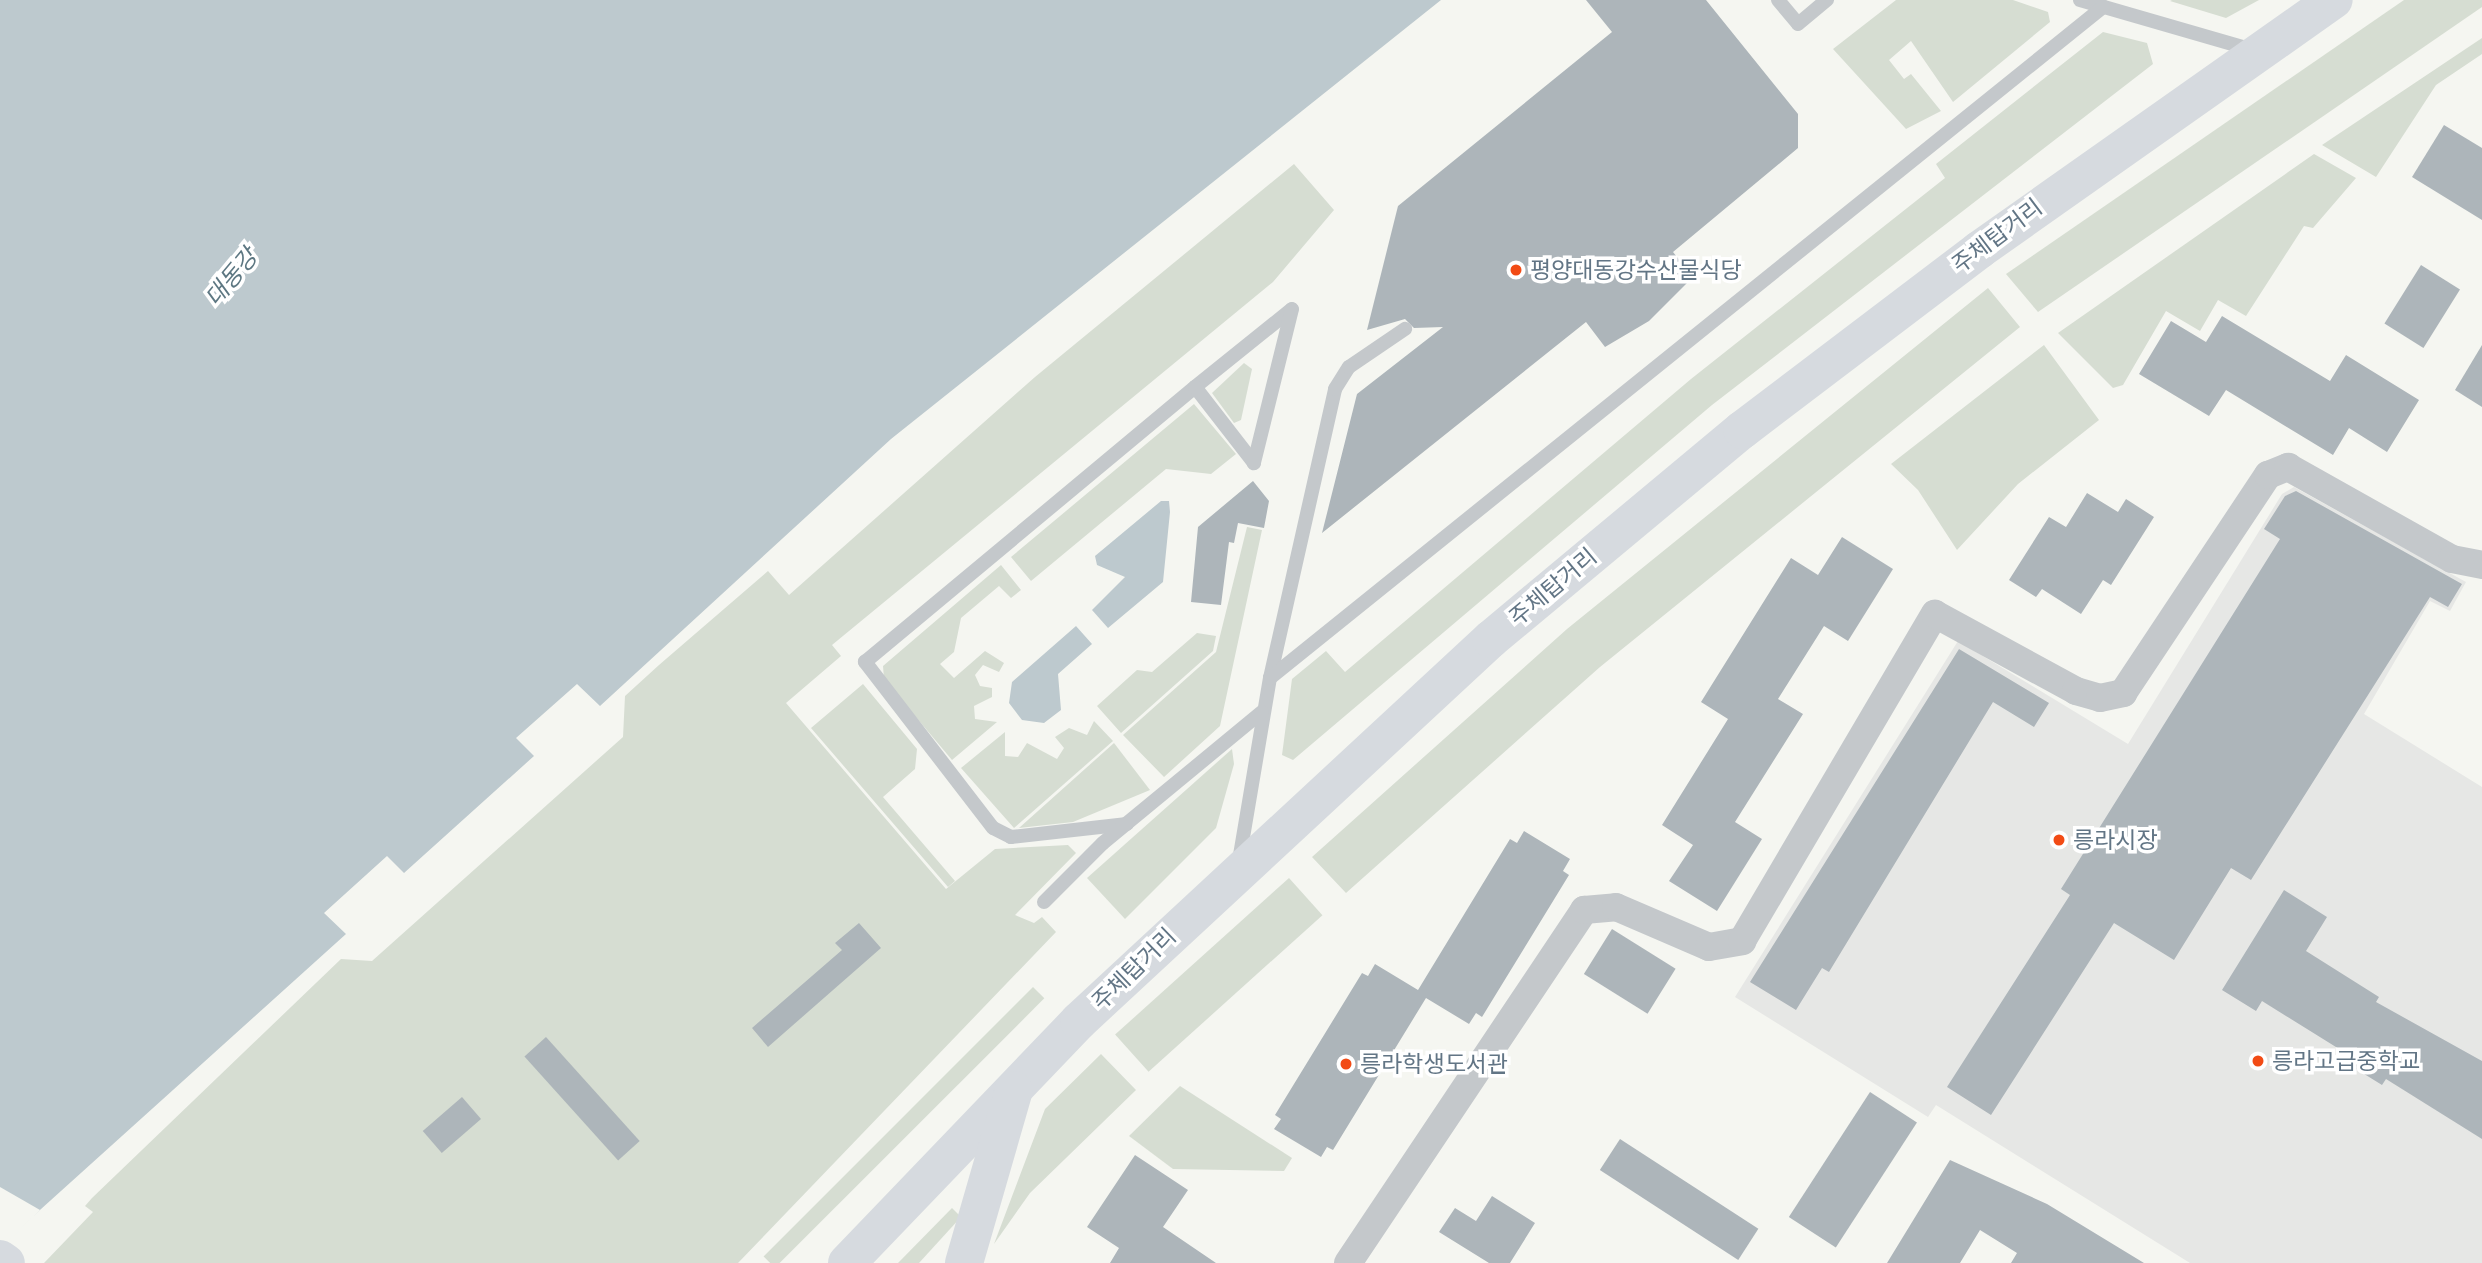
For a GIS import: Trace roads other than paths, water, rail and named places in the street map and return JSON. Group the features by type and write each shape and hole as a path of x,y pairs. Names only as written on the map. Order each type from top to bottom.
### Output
{"main road":[{"name":"주체탑거리","path":"847,1263 1016,1086 1238,869 1491,639 1742,430 2255,51 2334,0"},
{"path":"964,1263 1016,1086"},
{"path":"0,1259 6,1263"}],"street":[{"path":"1348,1263 1584,910 1616,907 1709,947 1742,941 1935,614 2076,691 2100,698 2123,693 2268,475 2288,467 2452,559 2482,565"}],"lane":[{"path":"1778,0 1798,24 1827,0"},
{"path":"2080,0 2255,51"},
{"path":"1270,678 2103,6"},
{"path":"1127,824 1011,837 993,828 865,662 1195,387 1292,309 1254,463 1195,387"},
{"path":"1238,869 1262,712 1335,389 1349,367 1405,329"},
{"path":"1044,902 1127,824 1262,712"}],"water":[{"name":"대동강","path":"0,0 1441,0 891,439 600,706 577,684 516,738 534,756 404,873 387,856 324,913 346,934 0,1246"},
{"path":"1161,501 1169,501 1170,512 1163,582 1108,628 1092,610 1125,577 1097,565 1095,556"},
{"path":"1076,626 1092,644 1058,674 1061,710 1044,723 1022,720 1009,703 1012,682"}],"place":[{"name":"평양대동강수산물식당","path":"1516,270"},
{"name":"릉라시장","path":"2059,840"},
{"name":"릉라고급중학교","path":"2258,1061"},
{"name":"릉라학생도서관","path":"1346,1064"}]}
